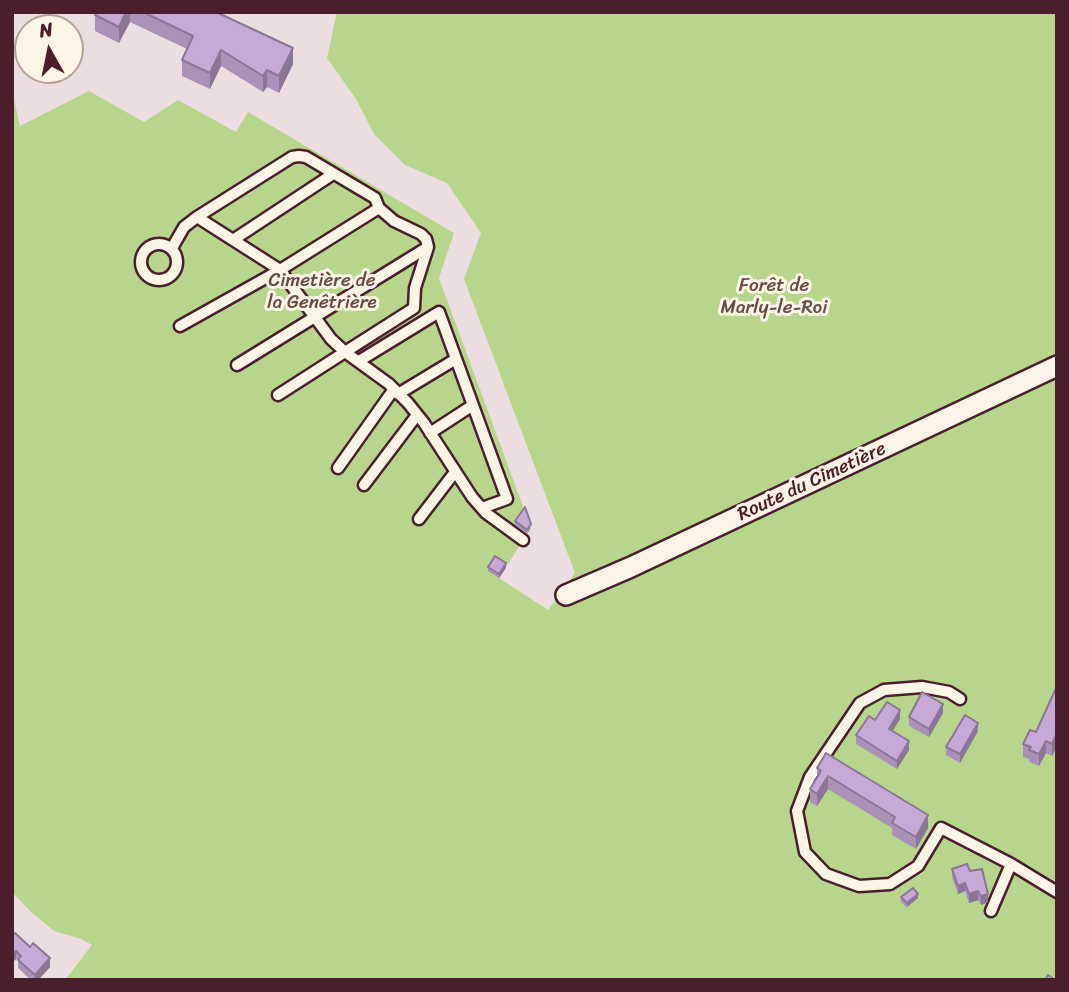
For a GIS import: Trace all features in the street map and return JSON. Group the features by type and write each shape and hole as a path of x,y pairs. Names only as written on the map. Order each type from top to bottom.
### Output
{"street":[{"name":"Route du Cimetière","path":"566,595 1057,366"}],"lane":[{"path":"172,248 184,227 197,217 292,157 306,157 375,198 379,208 426,239 428,247 415,288 414,308 278,395"},
{"path":"233,240 333,174"},
{"path":"180,326 280,271 379,208"},
{"path":"197,217 280,271 313,317 345,352 396,392 417,415 482,508 523,540"},
{"path":"237,365 428,247"},
{"path":"359,361 439,312 508,499 482,508"},
{"path":"338,468 396,392 456,359"},
{"path":"430,433 473,405"},
{"path":"364,485 417,415"},
{"path":"419,519 456,472"},
{"path":"960,699 949,692 922,687 884,690 860,703 810,777 797,811 805,852 826,874 859,886 890,884 918,866 941,828 1057,892"},
{"path":"991,911 1010,864"}],"green space":[{"name":"Forêt de Marly-le-Roi","path":"337,12 1057,12 1057,980 65,980 92,945 54,931 12,892 12,90 20,126 89,91 144,122 178,100 236,132 248,112 454,233 439,278 531,528 499,578 548,610 575,573 464,279 481,233 447,183 405,165 374,134 356,99 327,58"}],"building":[{"path":"96,12 126,12 119,27 95,15"},
{"path":"143,12 216,12 293,48 279,76 267,70 263,76 221,50 210,73 182,60 193,36"},
{"path":"525,507 531,524 527,530 515,521"},
{"path":"495,556 506,563 499,574 488,567"},
{"path":"1057,686 1057,733 1052,744 1046,741 1039,754 1023,744 1030,730 1036,732"},
{"path":"922,692 943,704 929,729 909,717"},
{"path":"887,702 900,710 889,729 909,741 897,761 856,735 869,716 875,720"},
{"path":"965,715 978,723 960,754 946,747"},
{"path":"826,753 928,815 916,837 892,823 895,817 828,776 817,794 810,789 821,771 817,768"},
{"path":"967,864 970,871 982,869 988,894 981,896 978,891 969,894 965,883 958,886 952,869"},
{"path":"913,888 918,894 907,903 901,897"},
{"path":"15,933 30,947 33,943 50,958 35,975 18,960 21,956 16,951 12,955 12,936"}],"park label":[{"name":"Cimetière de la Genêtrière","path":"322,292"}]}
